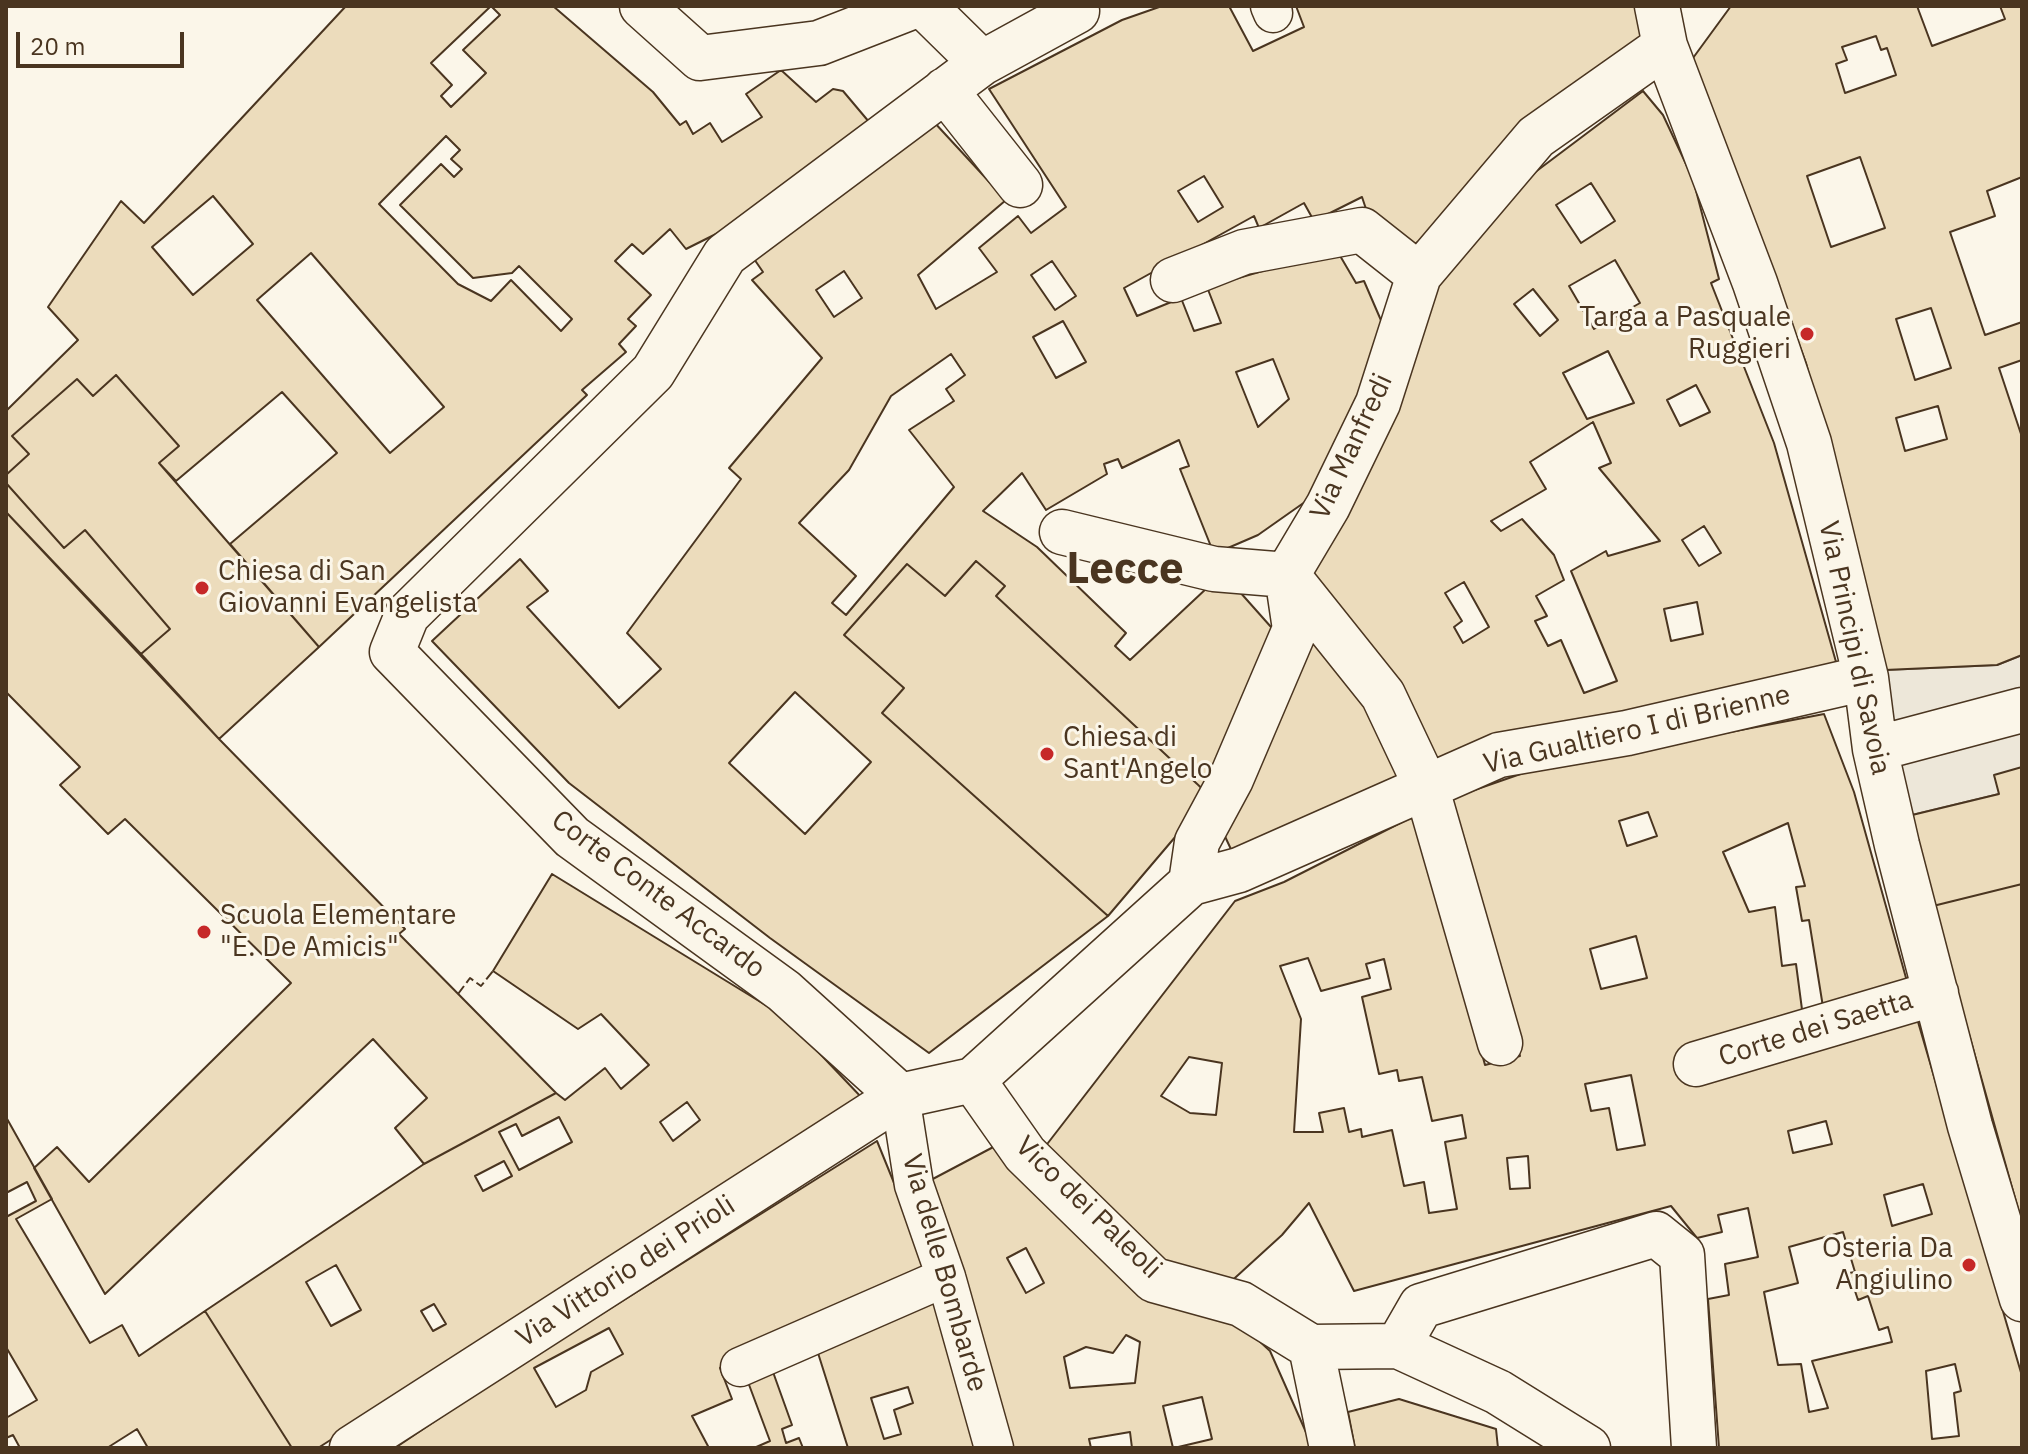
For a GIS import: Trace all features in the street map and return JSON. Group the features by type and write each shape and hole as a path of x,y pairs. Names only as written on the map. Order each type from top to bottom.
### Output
{"street":[{"path":"642,6 700,58 819,43 914,6"},
{"path":"924,6 982,63"},
{"path":"1020,185 945,90 982,63 1086,9"},
{"name":"Via Manfredi","path":"1287,575 1328,506 1378,403 1419,275 1536,137 1661,26"},
{"name":"Via Principi di Savoia","path":"1661,26 1755,283 1809,443 1866,678 1875,749 1936,993 2022,1299"},
{"name":"Corte Conte Accardo","path":"900,1096 784,991 572,837 392,652 407,615 653,372 725,255 945,90"},
{"path":"1173,280 1244,252 1362,230 1419,275"},
{"path":"1062,532 1214,569 1287,575 1383,695 1426,786 1500,1043"},
{"path":"900,1096 973,1080 1191,883 1197,842 1231,779 1295,629 1287,575"},
{"name":"Via Gualtiero I di Brienne","path":"1191,883 1239,870 1499,755 1627,733 1866,678"},
{"path":"1875,749 2022,710"},
{"name":"Corte dei Saetta","path":"1696,1064 1936,993"},
{"name":"Vico dei Paleoli","path":"973,1080 1025,1154 1154,1280 1241,1304 1311,1347"},
{"name":"Via delle Bombarde","path":"900,1096 914,1185 946,1277 994,1448"},
{"name":"Via Vittorio dei Prioli","path":"352,1448 900,1096"},
{"path":"1398,1346 1421,1306 1656,1234 1682,1255 1694,1448"},
{"path":"740,1367 946,1277"},
{"path":"1332,1448 1311,1347 1398,1346 1498,1392 1588,1448"}],"shaded area":[{"path":"2022,655 2022,767 1999,794 1908,816 1885,670 1997,665"}],"building":[{"path":"346,6 491,6 553,6 653,92 680,125 686,121 693,134 710,123 722,142 762,117 746,94 781,70 816,102 833,89 843,91 875,129 718,233 686,249 670,229 643,254 632,244 615,261 651,295 628,319 636,326 619,344 626,352 582,390 587,395 319,647 230,544 337,453 282,392 176,481 159,463 179,446 116,375 93,396 77,379 12,436 29,454 6,475 6,411 78,340 48,307 121,201 144,223","holes":["491,6 500,15 463,50 486,73 451,107 441,96 452,85 431,63","446,136 460,150 451,159 462,169 454,177 441,164 400,205 473,278 512,273 519,266 572,319 561,331 511,280 491,301 458,284 379,204","213,196 253,244 193,295 152,247","311,253 444,407 390,453 257,300"]},
{"path":"1162,6 1229,6 1253,51 1304,27 1296,6 1636,6 1648,33 1441,228 1401,252 1371,224 1362,197 1314,221 1304,203 1259,228 1254,216 1124,288 1137,316 1181,298 1194,331 1221,323 1207,287 1287,264 1339,254 1356,283 1364,281 1383,325 1375,384 1312,497 1258,535 1214,554 1180,469 1189,466 1179,440 1122,468 1118,459 1104,464 1107,474 1046,510 1022,473 983,511 1037,547 1126,633 1115,646 1130,660 1223,573 1279,636 1210,796 996,596 1005,586 976,561 945,596 907,564 844,635 904,688 882,713 1108,916 929,1053 770,938 569,783 432,641 520,559 548,591 527,607 619,708 661,669 627,633 741,479 729,468 822,358 752,280 763,272 752,256 933,121 1006,200 918,275 936,309 997,272 979,248 1018,216 1031,233 1066,207 989,89 1122,20","holes":["1204,176 1223,207 1198,222 1178,191","1052,261 1076,296 1055,310 1031,275","844,271 862,298 834,317 816,290","1063,321 1086,362 1056,378 1033,337","951,354 965,375 946,389 954,401 909,430 954,487 846,615 832,603 856,576 799,523 849,470 891,396","1273,359 1289,399 1258,427 1236,372","795,692 871,762 805,834 729,763"]},
{"path":"1731,6 1917,6 1932,46 2005,19 2000,6 2022,6 2022,177 1987,191 1995,216 1950,232 1985,335 2022,322 2022,360 1999,368 2022,437 2022,655 1997,665 1885,670 1806,363 1693,58","holes":["1876,36 1881,50 1887,48 1896,75 1845,93 1836,64 1847,60 1842,47","1860,157 1885,228 1831,247 1807,176","1931,308 1951,368 1915,380 1896,319","1938,406 1947,439 1905,451 1896,418"]},
{"path":"1643,91 1663,115 1693,179 1719,279 1711,283 1774,443 1840,676 1437,765 1305,574 1433,276 1530,176","holes":["1591,183 1615,221 1581,243 1556,205","1615,260 1640,303 1594,329 1569,286","1533,289 1558,320 1540,336 1514,304","1608,351 1634,403 1587,419 1563,373","1696,385 1710,412 1680,426 1667,400","1593,422 1611,463 1599,468 1660,541 1608,556 1606,551 1571,571 1617,681 1584,693 1561,640 1548,646 1535,621 1547,616 1536,596 1564,580 1554,555 1522,519 1501,531 1491,521 1546,489 1530,462","1704,526 1721,553 1699,566 1682,540","1464,582 1489,627 1463,643 1454,627 1462,621 1445,593","1697,602 1703,634 1671,641 1664,609"]},
{"name":"Chiesa di San Giovanni Evangelista","path":"116,375 179,446 159,463 319,647 219,739 141,654 170,629 85,530 64,548 6,483 6,475 29,454 12,436 77,379 93,396"},
{"path":"6,483 64,548 85,530 170,629 141,654 6,512"},
{"path":"6,512 219,739 405,929 399,934 556,1093 424,1164 395,1128 427,1098 373,1039 105,1294 34,1168 57,1147 89,1182 291,983 125,819 108,834 60,785 80,767 6,692"},
{"name":"Chiesa di Sant'Angelo","path":"976,561 1005,586 996,596 1210,796 1108,916 882,713 904,688 844,635 907,564 945,596"},
{"path":"1318,635 1408,774 1236,860 1222,830 1271,714"},
{"path":"1824,714 1854,792 1908,985 1823,1007 1809,920 1802,921 1796,887 1805,886 1788,823 1723,852 1749,912 1775,907 1782,966 1796,964 1803,1017 1678,1053 1687,1080 1916,1015 2022,1376 2022,1448 1719,1448 1708,1299 1729,1295 1725,1264 1758,1257 1748,1208 1718,1215 1722,1232 1697,1238 1671,1206 1354,1291 1309,1203 1282,1235 1225,1287 1169,1270 1041,1152 1235,901 1284,882 1418,814 1485,1065 1520,1056 1440,802 1532,770","holes":["1648,812 1657,836 1627,846 1619,821","1636,936 1647,978 1601,989 1590,949","1308,958 1321,991 1370,978 1366,964 1384,959 1391,989 1362,997 1379,1074 1397,1070 1399,1081 1422,1077 1432,1121 1462,1115 1466,1138 1445,1142 1457,1209 1429,1213 1424,1182 1404,1186 1392,1130 1362,1137 1361,1129 1349,1132 1344,1108 1319,1113 1323,1132 1294,1132 1301,1019 1280,966","1189,1057 1222,1063 1216,1115 1190,1113 1161,1096","1631,1075 1645,1145 1617,1150 1609,1108 1591,1111 1585,1084","1826,1121 1832,1144 1793,1153 1788,1131","1528,1156 1530,1188 1510,1189 1507,1158","1923,1184 1932,1214 1892,1226 1884,1195","1843,1232 1855,1272 1849,1273 1858,1300 1868,1296 1879,1330 1888,1327 1892,1342 1812,1361 1828,1408 1809,1412 1801,1364 1778,1365 1764,1292 1798,1283 1789,1247","1955,1364 1961,1391 1954,1393 1959,1436 1932,1439 1926,1371"]},
{"path":"2022,767 2022,884 1933,906 1908,816 1999,794 1994,775"},
{"path":"552,874 785,1017 863,1099 318,1448 292,1448 205,1311 424,1164 556,1093 565,1100 605,1068 621,1089 649,1065 601,1014 578,1029 493,971","holes":["687,1102 700,1120 673,1141 660,1122","559,1117 572,1142 519,1170 499,1132 516,1124 522,1136","504,1161 512,1176 483,1191 475,1176","336,1265 361,1310 331,1326 306,1282","434,1304 446,1324 433,1331 421,1311"]},
{"path":"2022,884 2022,1223 1933,906"},
{"path":"6,1117 52,1199 16,1219 90,1343 122,1325 139,1356 205,1311 292,1448 148,1448 137,1429 107,1448 20,1448 13,1435 6,1438 6,1418 37,1400 6,1347 6,1217 36,1201 27,1182 6,1193"},
{"path":"877,1141 931,1274 720,1368 732,1399 692,1416 709,1448 395,1448 490,1384","holes":["609,1328 623,1354 591,1372 586,1390 556,1407 534,1368"]},
{"path":"999,1144 1243,1326 1270,1351 1313,1448 1174,1448 1212,1439 1202,1397 1163,1406 1173,1448 1132,1448 1130,1432 1089,1439 1091,1448 1011,1448 929,1181","holes":["1026,1248 1044,1283 1026,1293 1007,1258","1126,1335 1140,1342 1135,1383 1070,1388 1064,1357 1086,1347 1113,1353"]},
{"path":"940,1297 979,1448 848,1448 818,1353","holes":["908,1387 913,1403 894,1410 901,1434 884,1439 871,1398"]},
{"path":"773,1372 792,1425 782,1429 786,1443 799,1438 803,1448 754,1448 770,1441 748,1382"},
{"path":"1399,1399 1496,1429 1498,1448 1355,1448 1348,1412"}],"fence":[{"path":"458,994 470,978 481,986 493,971"}],"place":[{"name":"Targa a Pasquale Ruggieri","path":"1807,334"},
{"name":"Chiesa di San Giovanni Evangelista","path":"202,588"},
{"name":"Chiesa di Sant'Angelo","path":"1047,754"},
{"name":"Scuola Elementare \"E. De Amicis\"","path":"204,932"},
{"name":"Osteria Da Angiulino","path":"1969,1265"}],"district":[{"name":"Lecce","path":"1125,570"}]}
